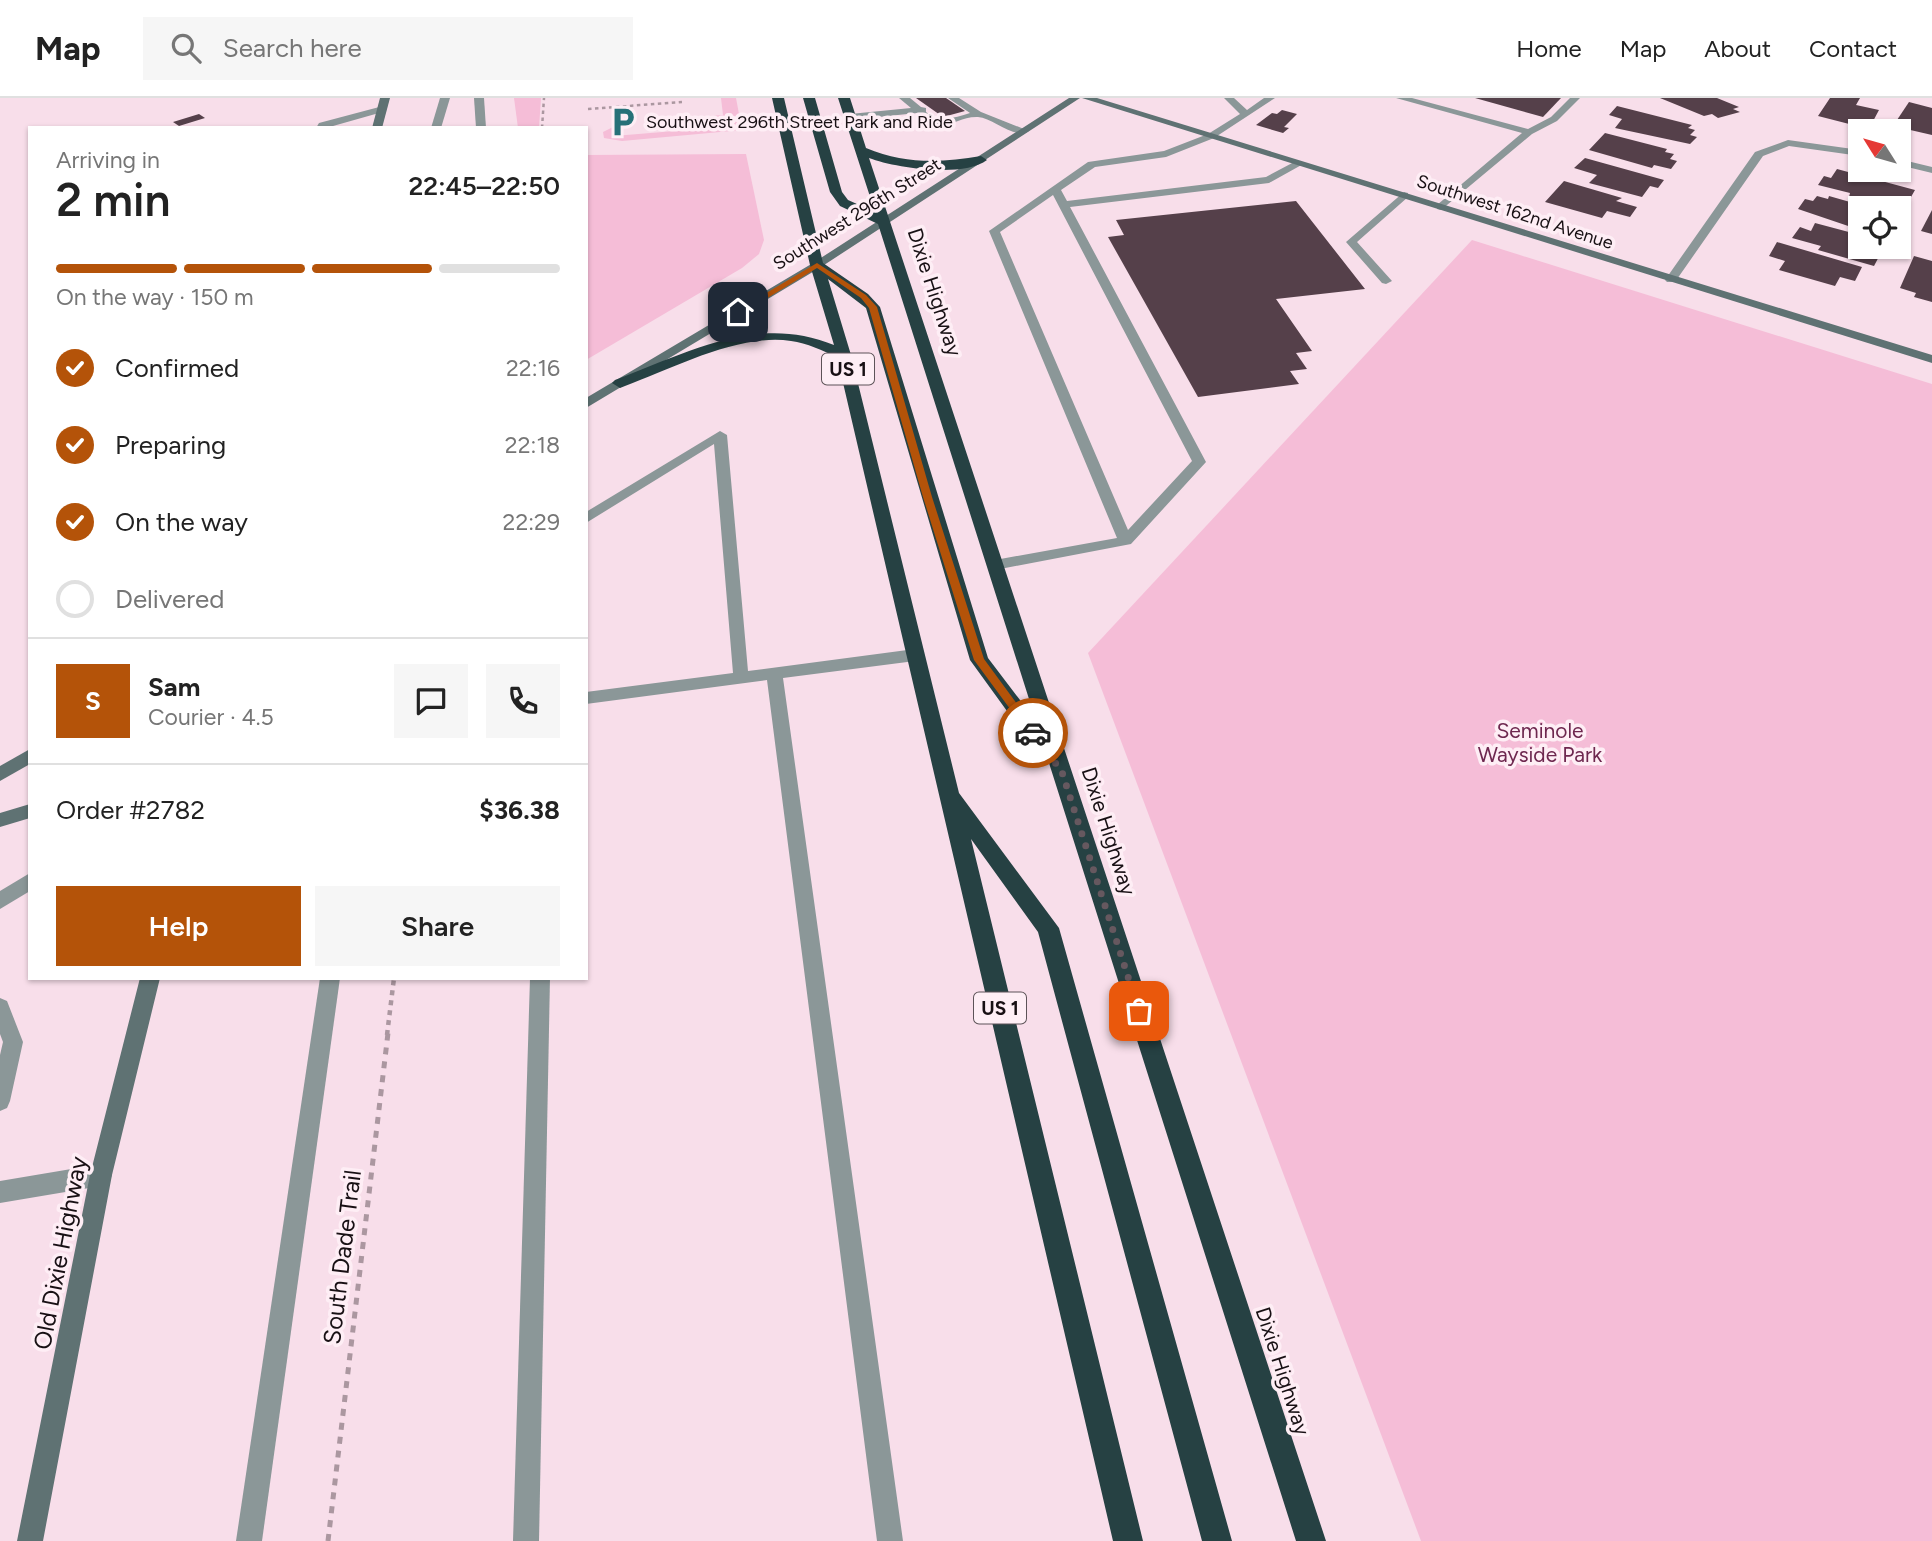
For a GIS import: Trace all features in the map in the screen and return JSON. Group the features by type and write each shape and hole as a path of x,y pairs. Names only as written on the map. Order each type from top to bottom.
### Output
{"highway":[{"name":"US 1","path":"778,98 817,265 844,355 1128,1541"},
{"path":"809,98 836,192 844,203 885,222"},
{"name":"Dixie Highway","path":"844,98 1311,1541"},
{"path":"861,150 880,159 910,167 937,167 981,160"},
{"path":"817,265 873,307 979,660 1062,772"},
{"path":"620,383 736,341 769,336 810,341 844,355"},
{"path":"947,792 1048,928 1217,1541"}],"street":[{"path":"437,126 445,98"},
{"path":"479,98 481,126"},
{"path":"904,98 930,120 950,122 978,114"},
{"name":"Southwest 296th Street","path":"588,403 817,265 1075,98"},
{"name":"Southwest 162nd Avenue","path":"1087,98 1932,359"},
{"path":"1229,98 1246,115"},
{"path":"1126,541 994,231 1092,164 1166,154 1211,136 1270,98"},
{"path":"1401,98 1529,132"},
{"path":"1441,207 1529,132 1553,118 1575,98"},
{"path":"955,101 978,114 1024,131"},
{"path":"322,126 384,103"},
{"path":"378,126 384,103"},
{"path":"850,117 930,108"},
{"path":"1671,280 1759,154 1788,142 1848,151"},
{"path":"1064,205 1269,180 1300,163"},
{"path":"1911,165 1932,170"},
{"path":"995,565 1126,541 1199,462 1055,189"},
{"path":"1386,281 1351,242 1404,195"},
{"path":"588,518 720,435 741,678"},
{"path":"588,698 915,655"},
{"path":"774,673 890,1541"},
{"path":"0,774 28,756"},
{"path":"0,820 28,812"},
{"path":"0,901 28,882"},
{"name":"Old Dixie Highway","path":"30,1541 100,1175 149,980"},
{"path":"249,1541 330,980"},
{"path":"526,1541 540,980"},
{"path":"0,1007 13,1042 0,1101"},
{"path":"0,1192 100,1175"}],"path":[{"path":"542,126 544,98"},
{"path":"587,109 682,102"},
{"name":"South Dade Trail","path":"328,1541 394,980"}],"green space":[{"path":"514,98 541,98 539,126 518,126"},
{"path":"721,98 736,98 742,130 622,141 604,138 603,132 613,127 614,136 699,129 698,117 723,115"},
{"path":"746,154 764,240 759,254 742,268 588,359 588,155"},
{"name":"Seminole Wayside Park","path":"1472,240 1932,384 1932,1541 1421,1541 1088,653"}],"building":[{"path":"916,98 946,98 965,111 943,117"},
{"path":"1475,98 1561,98 1543,117"},
{"path":"1660,98 1717,98 1739,107 1733,109 1740,112 1718,118 1712,114 1704,116"},
{"path":"1830,98 1860,98 1856,105 1879,110 1874,119 1848,119 1848,124 1818,116"},
{"path":"1909,102 1932,108 1932,135 1911,130 1911,119 1898,119"},
{"path":"1617,106 1692,125 1688,128 1695,130 1690,135 1697,137 1690,144 1615,128 1622,119 1609,115"},
{"path":"1282,110 1297,114 1284,127 1289,128 1283,133 1256,125 1272,113 1277,114"},
{"path":"199,114 205,118 179,126 173,122"},
{"path":"1605,133 1667,149 1665,152 1674,154 1670,159 1677,161 1671,169 1654,165 1652,168 1589,150"},
{"path":"1585,158 1664,180 1658,188 1650,186 1642,197 1589,183 1597,175 1574,168"},
{"path":"1837,169 1848,172 1848,182 1885,182 1915,190 1911,197 1849,196 1850,193 1818,185 1824,176 1831,178"},
{"path":"1564,181 1622,198 1616,201 1637,207 1630,217 1607,211 1602,218 1545,202"},
{"path":"1817,196 1828,199 1829,196 1848,201 1848,226 1798,209 1805,199 1813,201"},
{"path":"1296,201 1365,289 1276,299 1312,351 1296,353 1307,369 1290,371 1299,384 1198,397 1108,237 1124,235 1116,220"},
{"path":"1932,210 1932,234 1921,231"},
{"path":"1815,223 1848,232 1848,259 1818,250 1821,246 1792,238 1800,227 1811,231"},
{"path":"1777,242 1862,267 1855,281 1840,277 1835,286 1779,270 1785,261 1769,256"},
{"path":"1914,256 1932,261 1932,302 1914,297 1916,293 1900,288"},
{"path":"1850,259 1878,259 1874,266"}],"way so far":[{"path":"1033,733 1062,772 1139,1011"}],"place":[{"name":"Southwest 296th Street Park and Ride","path":"623,122"}],"route":[{"path":"738,312 817,265 873,307 979,660 1033,733"}]}
